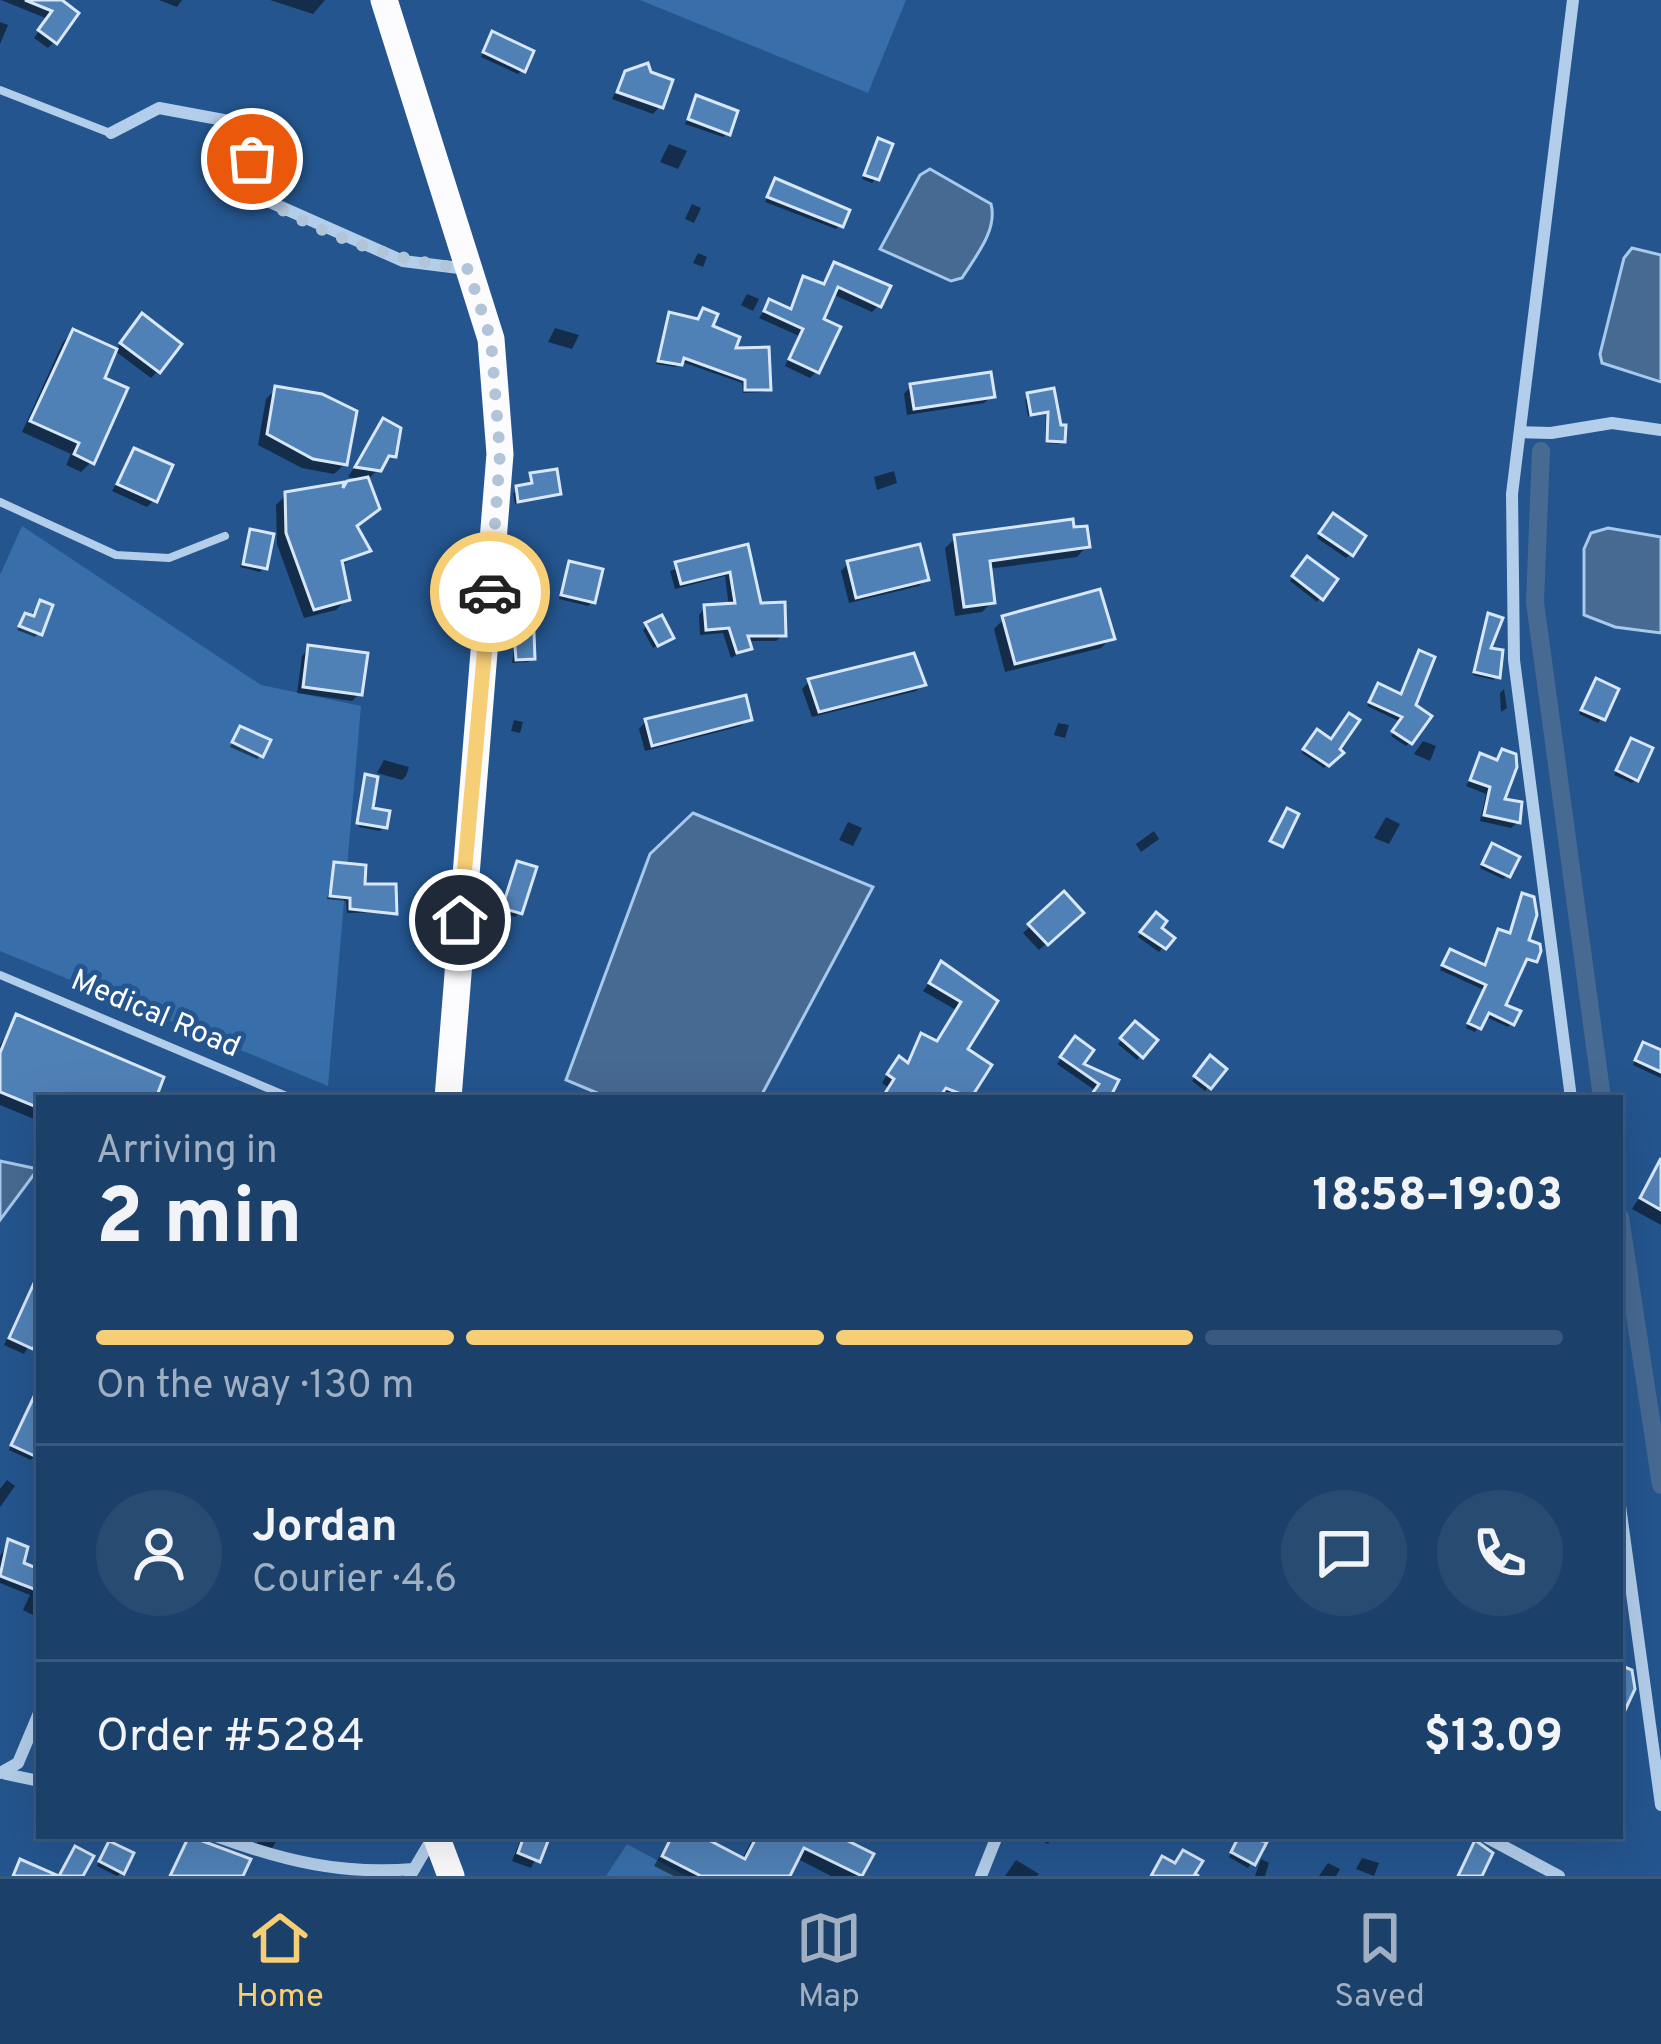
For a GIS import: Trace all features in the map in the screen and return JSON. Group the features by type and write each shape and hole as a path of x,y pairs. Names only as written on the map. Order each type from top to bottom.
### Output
{"highway":[{"path":"388,0 392,29 491,340 500,454 448,1095"},
{"path":"436,1839 451,1876"}],"street":[{"path":"1570,1095 1514,660 1512,494 1573,0"},
{"path":"111,134 159,108 229,121 252,159 263,199 403,261 468,269"},
{"path":"1520,432 1551,434 1612,423 1661,430"},
{"path":"1623,1528 1661,1805"},
{"path":"3,1773 18,1763 36,1720"},
{"path":"3,1773 36,1780"},
{"path":"225,1839 263,1853 357,1874 412,1872 433,1839"},
{"path":"981,1876 996,1839"},
{"path":"1490,1839 1559,1876"}],"lane":[{"path":"0,90 111,134"},
{"path":"0,502 116,555 169,558 225,536"},
{"name":"Medical Road","path":"0,976 284,1095"}],"shaded area":[{"path":"640,0 906,0 868,93"},
{"path":"930,169 991,204 984,243 962,278 951,281 880,249 920,175"},
{"path":"1632,248 1661,255 1661,382 1602,363 1600,354 1624,258"},
{"path":"22,526 261,685 361,706 328,1086 0,951 0,575"},
{"path":"1608,528 1661,537 1661,633 1615,627 1584,615 1584,549 1591,533"},
{"path":"693,813 873,887 762,1095 602,1095 566,1080 650,854"},
{"path":"0,1161 36,1169 36,1172 0,1220"},
{"path":"627,1844 686,1876 606,1876"}],"building":[{"path":"25,0 62,0 79,13 57,44 38,30 52,11"},
{"path":"492,31 534,51 525,72 483,52"},
{"path":"648,63 651,72 673,80 663,108 617,92 625,71"},
{"path":"696,95 738,111 730,135 688,119"},
{"path":"878,138 893,144 879,180 864,175"},
{"path":"775,178 850,210 843,227 767,197"},
{"path":"834,262 891,286 881,307 838,287 824,319 841,327 819,373 789,359 803,329 764,311 769,299 791,309 803,276 824,284"},
{"path":"703,308 718,314 713,326 740,337 736,348 769,347 771,390 745,390 745,380 684,358 682,365 658,361 669,312 698,319"},
{"path":"142,313 182,344 160,373 120,343"},
{"path":"73,329 117,349 105,378 128,388 94,464 74,454 79,443 30,421"},
{"path":"991,372 995,397 914,409 910,384"},
{"path":"275,386 322,394 357,411 347,465 313,459 267,434"},
{"path":"1054,388 1061,425 1066,425 1065,442 1047,441 1048,412 1031,415 1027,393"},
{"path":"383,418 401,428 396,457 389,456 381,471 355,467"},
{"path":"134,448 173,465 157,502 117,484"},
{"path":"557,469 561,494 518,502 516,486 532,483 530,473"},
{"path":"368,477 380,509 357,526 371,551 342,561 350,600 314,610 286,533 285,492 344,482 343,488 347,481"},
{"path":"1333,513 1366,536 1353,556 1319,533"},
{"path":"1073,519 1074,527 1087,526 1090,547 990,561 995,603 964,607 954,535"},
{"path":"250,529 274,534 267,569 243,564"},
{"path":"748,544 761,603 785,602 786,636 748,636 752,649 737,653 729,628 706,630 704,605 735,603 730,572 681,584 675,562"},
{"path":"920,544 929,580 856,598 847,561"},
{"path":"1307,556 1338,579 1323,600 1292,576"},
{"path":"569,561 603,569 595,603 561,595"},
{"path":"1100,589 1115,639 1015,664 1002,616"},
{"path":"40,600 53,605 42,635 19,626 25,613 34,616"},
{"path":"1488,613 1503,618 1491,648 1503,650 1500,678 1474,672"},
{"path":"662,615 674,638 658,646 645,623"},
{"path":"534,632 535,659 516,660 514,633"},
{"path":"308,645 368,653 362,695 303,687"},
{"path":"1419,650 1435,657 1416,705 1432,716 1412,744 1392,731 1402,717 1369,702 1378,683 1401,694"},
{"path":"914,653 926,685 819,712 808,679"},
{"path":"1596,678 1619,689 1605,720 1581,710"},
{"path":"746,695 752,720 652,746 645,719"},
{"path":"1349,713 1360,720 1340,749 1344,753 1329,766 1303,749 1317,729 1331,739"},
{"path":"240,726 271,740 263,757 232,742"},
{"path":"1631,738 1653,748 1638,781 1616,770"},
{"path":"1502,749 1516,754 1517,767 1505,799 1522,802 1520,823 1484,815 1490,787 1470,780 1480,753 1497,760"},
{"path":"365,774 378,777 373,808 390,811 387,828 357,823"},
{"path":"1287,808 1299,814 1283,847 1270,841"},
{"path":"1492,843 1520,857 1510,877 1482,864"},
{"path":"517,861 537,867 522,914 502,908"},
{"path":"334,862 366,865 365,884 396,884 397,914 350,909 350,898 330,896"},
{"path":"1064,891 1084,913 1048,945 1028,924"},
{"path":"1522,893 1534,897 1537,915 1529,940 1540,944 1541,951 1537,962 1527,959 1506,1005 1521,1011 1514,1025 1489,1013 1481,1029 1468,1023 1486,985 1442,965 1450,949 1485,965 1498,929 1510,933"},
{"path":"1156,912 1167,921 1162,928 1175,938 1166,949 1140,932"},
{"path":"941,961 998,1001 968,1049 992,1065 973,1095 946,1088 941,1095 884,1095 894,1079 887,1074 899,1056 908,1063 921,1033 937,1041 961,1002 929,983"},
{"path":"16,1014 164,1077 157,1095 36,1095 36,1107 0,1092 0,1053"},
{"path":"1135,1021 1158,1040 1143,1058 1120,1038"},
{"path":"1075,1036 1094,1050 1084,1064 1119,1080 1112,1095 1091,1095 1099,1084 1060,1057"},
{"path":"1643,1042 1661,1050 1661,1072 1635,1060"},
{"path":"1210,1055 1227,1069 1211,1089 1194,1076"},
{"path":"1661,1158 1661,1210 1640,1198"},
{"path":"36,1279 33,1349 9,1338"},
{"path":"36,1392 36,1457 11,1445"},
{"path":"8,1539 28,1547 24,1563 36,1568 36,1590 0,1576"},
{"path":"1623,1666 1632,1670 1635,1689 1623,1715"},
{"path":"188,1839 251,1859 243,1876 170,1876"},
{"path":"523,1839 549,1839 540,1862 518,1853"},
{"path":"670,1839 707,1839 745,1859 755,1839 844,1839 874,1854 862,1876 804,1848 790,1876 701,1876 662,1856"},
{"path":"1238,1839 1267,1842 1255,1865 1231,1852"},
{"path":"1475,1840 1493,1853 1482,1876 1458,1876"},
{"path":"109,1841 134,1853 124,1874 99,1861"},
{"path":"75,1846 94,1856 83,1876 59,1876"},
{"path":"1183,1850 1203,1861 1195,1874 1199,1876 1151,1876 1162,1856 1175,1863"},
{"path":"20,1859 59,1876 13,1876"}],"waterway":[{"path":"1541,451 1535,602 1602,1095"},
{"path":"1623,1237 1661,1485"}],"way so far":[{"path":"252,159 263,199 290,215 403,261 468,269 491,340 500,454 490,592"}],"route":[{"path":"460,920 490,592"}]}
